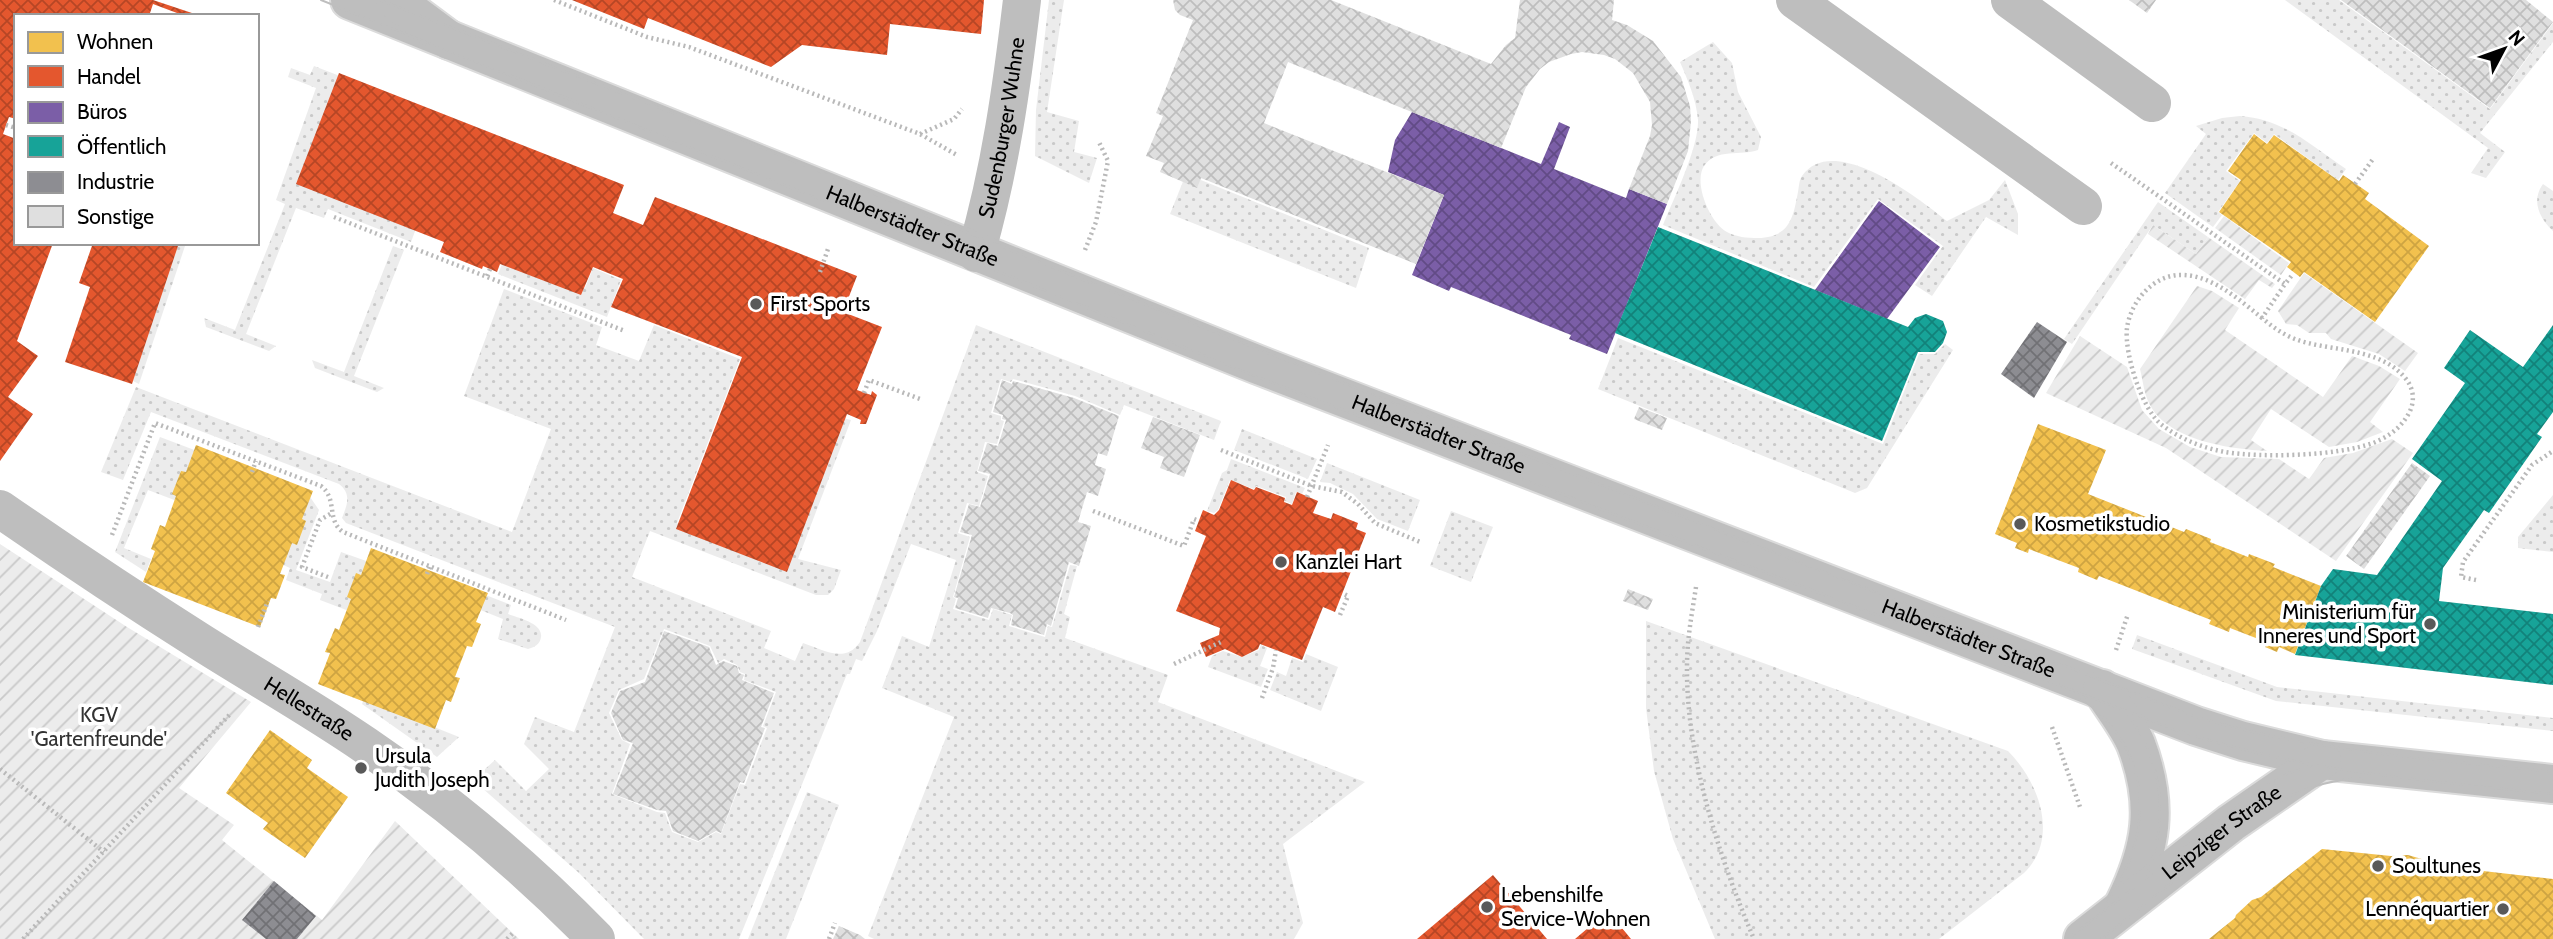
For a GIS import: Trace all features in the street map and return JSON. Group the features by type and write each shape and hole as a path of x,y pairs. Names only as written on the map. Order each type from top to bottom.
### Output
{"main road":[{"name":"Halberstädter Straße","path":"350,0 1256,365 2219,734 2322,760 2553,784"},
{"path":"395,0 449,40"},
{"name":"Sudenburger Wuhne","path":"976,253 995,175 1022,0"},
{"path":"1795,0 2083,206"},
{"path":"2010,0 2152,103"},
{"name":"Hellestraße","path":"0,509 130,598 325,719 396,767 502,852 596,939"},
{"name":"Leipziger Straße","path":"2102,689 2135,743 2151,797 2151,829 2132,887 2123,905"},
{"name":"Leipziger Straße","path":"2083,939 2123,905 2250,809 2322,760"}],"path":[{"path":"554,0 647,37 689,47 920,134 933,142"},
{"path":"6,125 14,127"},
{"path":"1096,222 1108,161 1098,140"},
{"path":"2355,184 2373,159"},
{"path":"2111,163 2285,284"},
{"path":"334,217 625,331"},
{"path":"820,272 829,246"},
{"path":"487,276 490,269"},
{"path":"2262,318 2293,274"},
{"path":"2185,275 2201,279 2217,286 2262,318 2286,335 2307,343 2366,354 2397,370 2407,379 2412,390 2413,402 2403,422 2388,436 2356,447 2326,453 2242,454 2193,442 2153,417 2140,394 2128,345 2127,328 2143,294 2155,282 2170,276 2185,275"},
{"path":"864,393 869,380 923,400"},
{"path":"111,540 155,423 320,486 331,497 333,521 343,532 566,620"},
{"path":"1307,497 1328,445"},
{"path":"1222,450 1312,486 1342,492 1359,504 1375,523 1420,542"},
{"path":"2476,579 2461,578 2463,562 2532,465 2553,451"},
{"path":"251,472 256,461"},
{"path":"1093,511 1184,546 1195,519 1199,521"},
{"path":"328,577 302,567 320,520 332,513"},
{"path":"427,574 430,566"},
{"path":"1696,587 1687,667 1696,754 1708,811 1754,939"},
{"path":"1340,615 1348,596 1342,593"},
{"path":"262,616 268,601"},
{"path":"2119,644 2128,614"},
{"path":"1174,664 1221,642"},
{"path":"1262,698 1273,668 1276,650"},
{"path":"23,939 235,708"},
{"path":"2052,727 2080,807"},
{"path":"0,769 104,852"},
{"path":"829,939 835,923"},
{"path":"507,939 513,933"}],"green space":[{"path":"1049,0 1064,0 1047,112 1079,121 1074,152 1097,158 1089,183 1035,156 1036,110"},
{"path":"2285,0 2339,0 2490,109 2553,23 2553,42 2480,133 2505,152 2486,178 2471,173 2488,148"},
{"path":"1713,42 1732,63 1738,92 1761,137 1758,150 1715,157 1709,160 1701,173 1702,192 1709,212 1727,232 1758,238 1777,234 1792,218 1802,176 1816,164 1834,161 1876,173 1917,198 1947,221 1989,200 2005,180 2018,214 2018,235 1986,217 1932,296 1915,285 1943,246 1878,199 1814,287 1663,225 1685,172 1697,131 1695,104 1680,62"},
{"path":"314,66 345,78 418,223 411,242 328,209 324,218 296,208 246,334 276,346 269,351 206,327 204,318 235,330 285,204 276,200 316,88 288,77 291,68 310,75"},
{"path":"2240,116 2256,118 2283,128 2346,169 2338,180 2274,134 2267,143 2254,133 2226,171 2240,181 2218,212 2222,215 2213,227 2165,193 2206,134 2196,126"},
{"path":"1186,174 1369,248 1356,288 1170,214"},
{"path":"2543,184 2553,191 2553,231 2538,209 2539,190"},
{"path":"2158,202 2208,237 2196,254 2153,225 2072,344 2064,339"},
{"path":"2224,216 2289,263 2281,275 2215,228"},
{"path":"2153,225 2196,254 2208,237 2275,284 2272,288 2259,280 2245,299 2148,234"},
{"path":"178,245 185,245 139,384 133,381"},
{"path":"393,246 404,250 354,376 384,388 377,392 315,368 312,360 344,372"},
{"path":"505,257 585,288 593,268 621,280 607,317 498,274"},
{"path":"2304,273 2418,353 2405,371 2379,354 2331,339 2326,333 2309,333 2297,325 2286,324 2278,311"},
{"path":"2197,286 2212,291 2239,308 2225,330 2323,397 2352,356 2379,366 2400,379 2370,422 2383,432 2357,442 2329,447 2271,409 2251,440 2267,451 2202,441 2171,427 2150,405 2140,369"},
{"path":"504,289 602,327 596,345 639,361 654,325 740,359 677,523 785,565 843,418 851,420 798,559 841,570 834,589 828,595 816,595 650,531 632,577 771,631 764,648 795,661 803,643 826,652 841,654 854,649 860,642 976,325 1221,421 1214,440 1124,405 1120,415 1075,396 1013,379 1011,382 1001,379 991,413 1001,416 1004,421 997,444 985,442 977,472 988,476 979,506 967,503 958,533 970,537 953,597 956,599 953,609 989,620 993,609 1012,615 1009,626 1045,637 1048,626 1052,627 1070,565 1077,566 1064,614 1070,617 1065,638 1168,675 1158,702 1365,782 1283,844 1303,923 1294,939 874,939 868,936 954,717 882,688 902,636 929,647 956,560 911,544 877,631 862,661 856,659 850,674 847,674 739,939 644,939 579,873 473,780 495,760 526,791 549,769 524,744 535,717 574,732 615,627 346,523 342,518 347,496 339,484 151,412 123,480 101,472 136,387 512,532 551,429 464,396","holes":["664,629 710,646 718,663 724,659 737,665 740,672 745,674 744,680 776,692 763,726 767,728 745,785 740,784 721,834 716,832 698,842 672,832 665,813 612,794 630,744 622,740 609,713 619,690 644,679"]},
{"path":"2080,336 2127,367 2142,410 2159,429 2190,447 2221,457 2279,459 2309,479 2324,458 2353,453 2392,439 2413,453 2336,561 2166,448 2046,393"},
{"path":"1618,338 1883,444 1919,354 1935,354 1945,344 1953,350 1867,488 1855,493 1598,389"},
{"path":"1242,429 1317,459 1308,479 1234,450"},
{"path":"160,437 197,451 177,501 148,490 124,548 151,559 146,572 115,552"},
{"path":"1231,459 1305,488 1302,494 1296,492 1292,504 1285,501 1286,497 1230,480 1218,510 1214,513 1207,511 1222,473 1227,470"},
{"path":"1327,463 1420,500 1408,531 1377,519 1353,494 1330,483 1320,482"},
{"path":"308,494 319,510 296,570 330,582 341,552 369,562 349,611 320,600 322,594 286,580 290,568 281,564"},
{"path":"2553,495 2553,552 2518,548 2518,537"},
{"path":"1451,511 1493,527 1471,582 1430,566"},
{"name":"KGV 'Gartenfreunde'","path":"0,544 127,627 251,702 179,788 234,825 222,840 322,920 395,821 519,939 0,939"},
{"path":"483,594 511,605 508,614 538,628 541,637 538,644 528,649 498,639 503,619 478,609"},
{"path":"1646,621 2008,751 2029,778 2041,810 2041,844 2035,859 2024,873 1939,939 1715,939 1673,839 1654,771 1646,708"},
{"path":"2137,635 2277,687 2553,718 2553,731 2276,701 2132,649"},
{"path":"1261,645 1267,648 1260,666 1268,669 1261,687 1208,667 1212,656 1223,651 1242,657 1259,650"},
{"path":"1306,654 1338,667 1321,711 1270,690 1277,672 1286,676 1292,658 1303,662"},
{"path":"364,699 459,737 437,757 362,704"},
{"path":"807,792 839,805 786,939 748,939"}],"building: Wohnen":[{"path":"2254,134 2267,144 2274,135 2339,181 2343,175 2369,193 2365,199 2429,246 2375,322 2304,272 2300,277 2287,267 2291,262 2219,212 2241,180 2228,171"},
{"path":"2038,424 2106,450 2088,494 2184,532 2186,529 2248,557 2249,554 2275,564 2273,567 2321,586 2295,654 2279,647 2277,652 2265,647 2266,642 2230,628 2229,632 2209,624 2211,620 2099,576 2097,580 2078,572 2079,568 2029,549 2028,553 2015,548 2017,543 1995,534"},
{"path":"196,445 313,491 302,519 306,521 297,545 292,543 280,574 285,575 276,599 271,598 260,627 143,582 155,551 151,549 160,525 165,527 176,496 172,494 181,471 186,472"},
{"path":"371,548 488,593 476,622 481,624 472,647 467,646 455,677 460,678 451,702 446,700 435,729 318,684 330,653 325,652 335,628 339,630 351,599 347,597 356,573 361,575"},
{"path":"270,730 312,760 307,768 348,797 305,858 263,829 268,823 226,793"},
{"path":"2322,849 2391,856 2408,855 2457,864 2457,868 2553,879 2553,939 2209,939 2252,900 2261,897"}],"building: Handel":[{"path":"0,0 153,0 195,14 180,14 153,4 150,14 14,14 14,118 9,117 3,134 14,138 14,245 52,245 17,341 38,356 8,397 33,414 0,461"},
{"path":"572,0 984,0 981,34 890,24 887,55 802,45 771,67 648,18 644,29"},
{"path":"339,73 624,185 613,213 643,225 655,197 857,276 843,312 882,327 857,390 871,395 872,391 877,395 866,424 860,424 861,420 847,414 787,572 676,529 742,357 611,307 623,279 593,267 581,295 500,264 497,272 483,266 482,269 440,252 444,242 296,184"},
{"path":"92,245 178,245 132,384 65,362 90,287 79,283"},
{"path":"1231,480 1254,490 1256,487 1285,498 1284,502 1292,505 1297,492 1318,501 1313,513 1331,519 1333,513 1358,523 1356,529 1366,533 1335,612 1323,607 1302,660 1260,644 1258,649 1242,657 1225,649 1206,657 1200,643 1219,635 1220,628 1176,611 1206,536 1195,531 1203,510 1214,515 1219,510"},
{"name":"Lebenshilfe Service-Wohnen","path":"1493,875 1547,939 1417,939"},
{"name":"Lebenshilfe Service-Wohnen","path":"1608,911 1631,939 1575,939"}],"building: Büros":[{"path":"1412,112 1541,164 1559,122 1570,127 1554,169 1626,198 1629,189 1667,204 1607,354 1569,339 1571,335 1451,287 1449,291 1412,275 1444,195 1388,172 1395,140"},
{"path":"1879,201 1940,247 1887,319 1815,290"}],"building: Öffentlich":[{"path":"1658,227 1908,327 1915,318 1926,314 1943,321 1947,332 1943,343 1935,352 1918,352 1882,441 1615,333"},
{"path":"2553,325 2553,412 2537,434 2542,437 2489,513 2484,510 2443,568 2439,601 2553,614 2553,685 2295,655 2321,586 2333,569 2377,575 2442,481 2412,459 2465,383 2444,368 2470,330 2523,367"}],"building: Industrie":[{"path":"2037,322 2067,342 2034,398 2001,374"},
{"path":"274,881 316,916 297,939 266,939 242,920"}],"building: Sonstige":[{"path":"1173,0 1331,0 1491,64 1515,38 1520,0 1614,0 1612,20 1627,25 1653,41 1681,77 1690,106 1688,151 1667,204 1629,189 1650,136 1650,102 1633,73 1615,59 1604,55 1582,52 1571,54 1549,62 1540,69 1526,87 1501,148 1288,62 1264,123 1444,195 1416,264 1201,178 1197,188 1160,172 1164,163 1146,156 1163,116 1156,113 1193,20 1175,10"},
{"path":"2129,0 2156,0 2147,13"},
{"path":"2341,0 2526,0 2553,22 2490,108"},
{"path":"1002,380 1074,398 1119,416 1107,456 1098,453 1095,465 1106,469 1098,496 1087,492 1078,522 1091,526 1079,566 1069,562 1051,626 1047,624 1044,635 1011,625 1013,615 1010,613 991,608 988,618 955,608 958,598 954,597 972,535 960,532 969,504 980,507 990,474 978,471 987,443 998,446 1006,420 1002,419 1003,415 993,412"},
{"path":"1639,407 1667,418 1662,430 1634,419"},
{"path":"1153,417 1200,435 1184,477 1160,468 1164,457 1141,448"},
{"path":"2412,463 2430,476 2364,569 2346,556"},
{"path":"1628,589 1653,599 1648,610 1623,601"},
{"path":"664,631 709,647 716,665 723,661 737,666 739,673 744,675 742,680 774,693 761,727 765,728 744,783 740,782 721,833 716,831 698,841 673,831 666,811 613,794 633,743 623,740 611,713 620,691 645,682"},
{"path":"839,926 860,935 865,939 833,939"}],"tram line":[{"path":"321,0 1252,375 2176,730 2222,744 2315,765 2410,779 2553,794"},
{"path":"380,0 730,135 1074,276 2193,716 2326,746 2553,772"},
{"path":"2081,699 2105,719 2123,742 2134,767 2139,794 2139,821 2133,849 2123,876 2107,902"},
{"path":"2125,710 2148,749 2159,790 2158,832 2147,876"},
{"path":"2068,939 2254,793 2288,773 2311,766"},
{"path":"2101,939 2236,831 2273,805 2315,786 2363,778"}],"place":[{"name":"First Sports","path":"756,304"},
{"name":"Kosmetikstudio","path":"2020,524"},
{"name":"Kanzlei Hart","path":"1281,562"},
{"name":"Ministerium für Inneres und Sport","path":"2430,624"},
{"name":"Ursula Judith Joseph","path":"361,768"},
{"name":"Soultunes","path":"2378,866"},
{"name":"Lebenshilfe Service-Wohnen","path":"1487,907"},
{"name":"Lennéquartier","path":"2503,909"}]}
